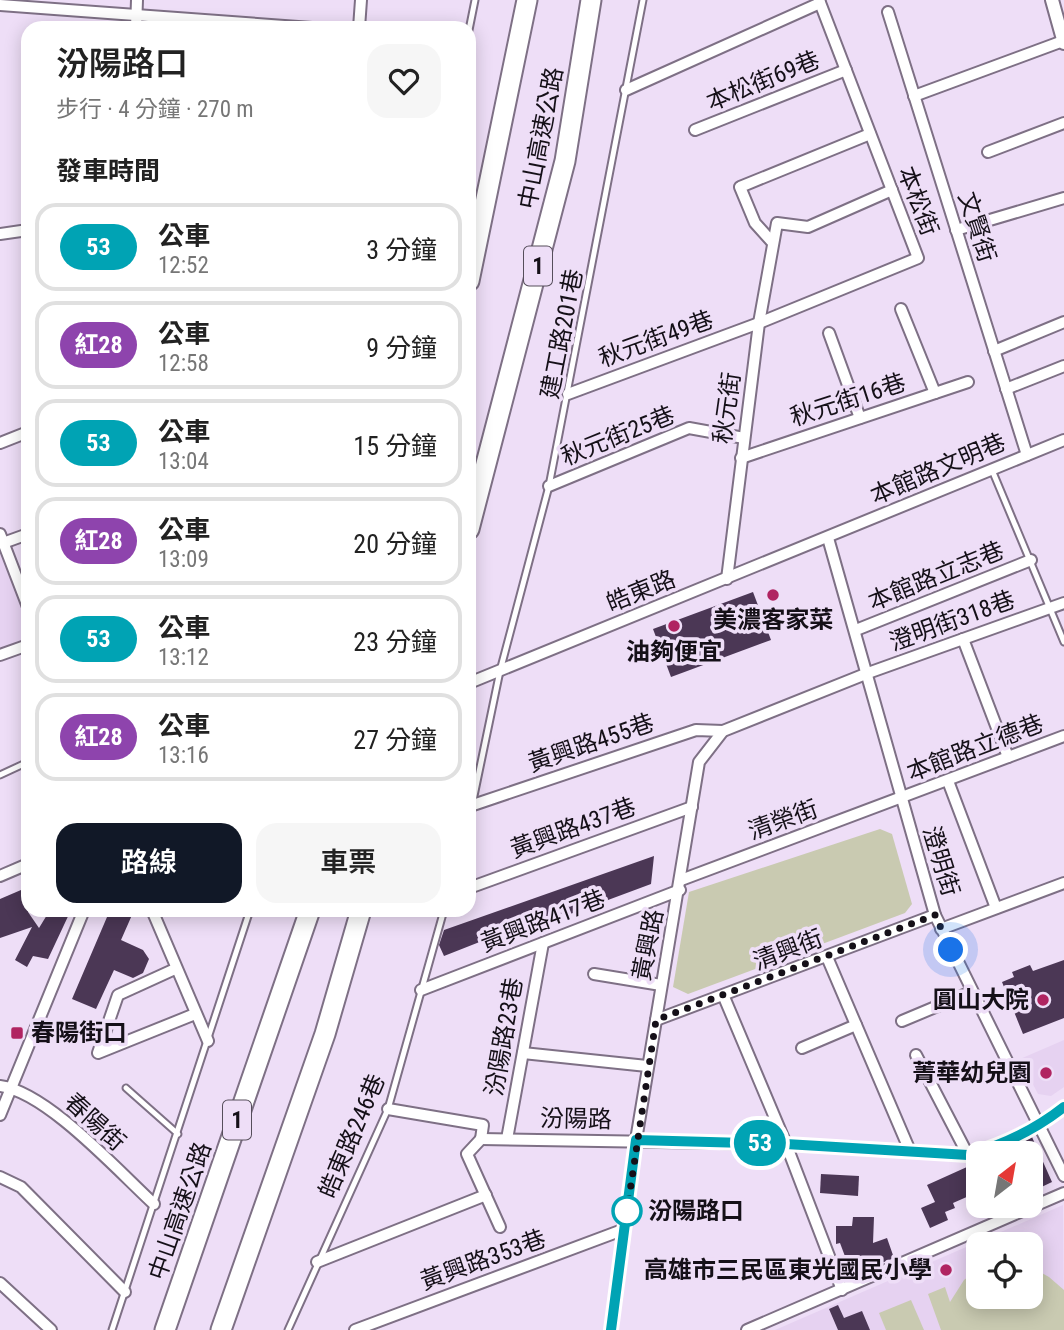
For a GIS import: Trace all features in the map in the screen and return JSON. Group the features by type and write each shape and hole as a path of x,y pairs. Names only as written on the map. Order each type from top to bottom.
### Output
{"highway":[{"name":"中山高速公路","path":"476,247 527,0"},
{"name":"中山高速公路","path":"476,502 565,161 591,0"},
{"name":"中山高速公路","path":"165,1330 308,917"},
{"name":"1","path":"222,1330 325,1034 359,917"}],"street":[{"path":"136,21 137,0"},
{"path":"360,21 362,0"},
{"path":"914,96 1064,42 1052,0"},
{"path":"626,90 819,1"},
{"name":"本松街","path":"759,323 918,258 819,1"},
{"path":"0,5 79,6 136,15 217,21"},
{"name":"文賢街","path":"888,12 1027,455"},
{"name":"本松街69巷","path":"695,130 846,70"},
{"path":"988,152 1064,123"},
{"path":"773,243 755,223 740,187 870,134"},
{"path":"773,243 777,223 808,227 892,190"},
{"path":"956,230 1064,198"},
{"path":"0,234 21,231"},
{"name":"秋元街","path":"727,579 759,323 773,243"},
{"path":"901,309 935,393"},
{"path":"994,351 1064,322"},
{"name":"秋元街49巷","path":"568,394 759,323"},
{"path":"829,333 860,418"},
{"path":"1006,389 1064,366"},
{"name":"秋元街16巷","path":"741,458 968,382"},
{"name":"秋元街25巷","path":"549,486 689,428 744,438"},
{"path":"0,443 21,435"},
{"name":"本館路文明巷","path":"828,538 1064,440"},
{"path":"21,535 2,539 21,589"},
{"name":"皓東路","path":"476,680 828,538"},
{"name":"澄明街","path":"828,538 935,915 1064,1176"},
{"name":"本館路立志巷","path":"856,630 1031,561"},
{"path":"1050,608 1064,603"},
{"name":"澄明街318巷","path":"868,673 1050,608"},
{"path":"963,639 1008,757"},
{"path":"0,655 21,648"},
{"path":"723,731 868,673"},
{"name":"黃興路455巷","path":"476,804 696,730 723,731"},
{"name":"黃興路","path":"611,1330 647,1066 699,762 723,731"},
{"name":"本館路立德巷","path":"900,799 1064,736"},
{"path":"948,781 996,908"},
{"name":"清榮街","path":"680,885 900,799"},
{"name":"黃興路437巷","path":"476,885 692,807"},
{"path":"0,876 21,867"},
{"path":"941,929 1064,883"},
{"name":"黃興路417巷","path":"421,990 543,943 680,885"},
{"name":"清興街","path":"656,1020 935,915"},
{"path":"0,1115 6,1087 81,917"},
{"path":"155,917 208,1041"},
{"name":"汾陽路23巷","path":"508,1139 543,943"},
{"path":"827,957 910,1151"},
{"path":"176,969 118,995 98,1053 195,1014"},
{"path":"594,974 661,985"},
{"path":"902,1021 971,992"},
{"path":"724,996 786,1144 842,1290"},
{"path":"802,1048 856,1025"},
{"path":"523,1053 647,1066"},
{"path":"916,1055 966,1151"},
{"name":"春陽街","path":"6,1087 51,1109 154,1204"},
{"name":"汾陽路","path":"1007,1141 1041,1125 1064,1107"},
{"path":"388,1109 483,1125 481,1139 467,1154 500,1227"},
{"name":"汾陽路","path":"481,1139 786,1144 966,1155"},
{"path":"0,1177 21,1187 125,1292"},
{"path":"747,1330 1064,1193"},
{"path":"317,1262 485,1195"},
{"name":"黃興路353巷","path":"355,1330 625,1229"},
{"path":"0,1283 51,1330"}],"lane":[{"path":"471,21 475,0"},
{"name":"建工路201巷","path":"500,671 549,486 643,0"},
{"path":"992,470 1064,642"},
{"path":"476,790 500,671"},
{"path":"0,775 21,765"},
{"path":"112,1330 248,917"},
{"name":"皓東路246巷","path":"288,1330 388,1109 442,917"},
{"path":"126,1088 178,1134"}],"shaded area":[{"path":"0,554 21,605 21,644 0,651"},
{"name":"菁華幼兒園","path":"1064,1040 1064,1087 1051,1096 1038,1094 1020,1059"},
{"name":"高雄市三民區東光國民小學","path":"1063,1205 1064,1330 775,1330 966,1247 966,1309 1043,1309 1043,1232 1001,1232 1033,1218 1043,1218 1043,1214"}],"green space":[{"path":"880,829 892,834 912,904 905,913 688,994 673,987 689,892"},
{"path":"1043,1274 1064,1290 1064,1330 941,1330 928,1294 945,1287 950,1302 966,1278 966,1309 1043,1309"},
{"path":"911,1300 924,1330 886,1330 879,1313"}],"building":[{"path":"753,592 771,640 671,677 653,629"},
{"path":"654,856 651,884 522,932 520,926 444,956 439,945 444,930"},
{"path":"21,890 21,917 31,917 39,928 46,917 68,917 48,959 33,956 27,967 15,960 32,927 0,938 0,899"},
{"path":"107,917 131,917 121,940 143,950 149,959 143,973 133,978 114,970 96,1009 72,999"},
{"name":"圓山大院","path":"1064,960 1064,1018 1023,1034 1002,982 1014,977 1012,972 1030,965 1033,971"},
{"path":"1043,1162 1052,1182 1043,1186"},
{"path":"966,1167 966,1197 953,1203 955,1208 945,1212 948,1220 930,1228 921,1208 935,1202 927,1185"},
{"path":"821,1174 859,1176 858,1196 820,1193"},
{"path":"853,1217 874,1217 873,1243 887,1238 894,1258 852,1275 840,1243 836,1244 836,1226 852,1226"},
{"path":"838,1305 844,1318 862,1311 870,1330 838,1330 829,1309"}],"bus line":[{"name":"53","path":"611,1330 636,1140 786,1144 968,1155 992,1148 1041,1125 1064,1107"}],"place":[{"name":"美濃客家菜","path":"773,595"},
{"name":"油夠便宜","path":"674,626"},
{"name":"圓山大院","path":"1043,1000"},
{"name":"春陽街口","path":"17,1033"},
{"name":"菁華幼兒園","path":"1046,1073"},
{"name":"汾陽路口","path":"627,1211"},
{"name":"高雄市三民區東光國民小學","path":"946,1270"}],"route":[{"path":"627,1211 656,1020 750,987 935,915 951,950"}]}
